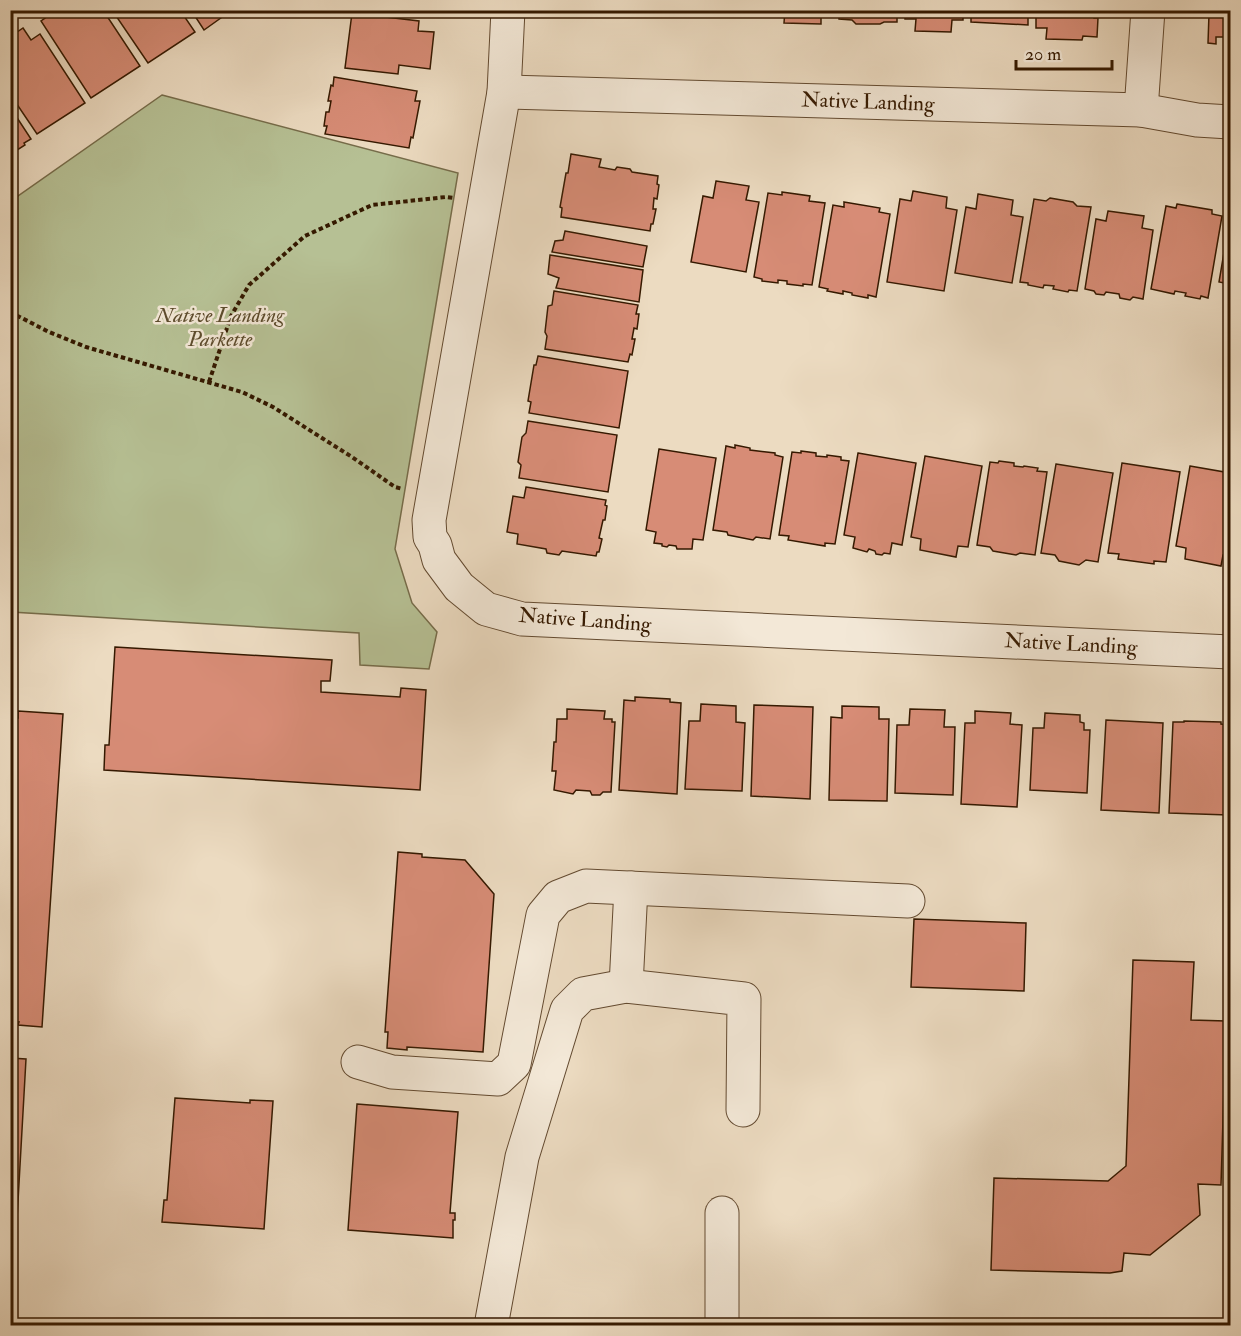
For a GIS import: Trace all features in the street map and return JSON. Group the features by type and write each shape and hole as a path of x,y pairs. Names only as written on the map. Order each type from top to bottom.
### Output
{"street":[{"name":"Native Landing","path":"508,10 504,92 429,520 430,537 440,560 459,587 486,609 522,619 1230,652"},
{"path":"1141,110 1148,10"},
{"name":"Native Landing","path":"504,92 1141,110 1197,120 1230,122"},
{"path":"358,1062 392,1072 498,1079 514,1064 543,915 558,897 586,886 908,901"},
{"path":"627,986 631,888"},
{"path":"491,1326 522,1157 567,1010 583,994 627,986 744,999 743,1110"},
{"path":"722,1213 722,1326"}],"path":[{"path":"209,382 231,316 249,285 304,236 372,205 446,197 484,201"},
{"path":"10,312 49,333 86,347 242,392 273,407 395,487 433,497"}],"green space":[{"name":"Native Landing Parkette","path":"162,95 458,173 395,549 412,603 437,632 429,669 360,665 359,633 11,612 11,201"}],"building":[{"path":"57,10 103,10 140,66 91,98 41,21"},
{"path":"112,10 180,10 195,32 148,63"},
{"path":"191,10 232,10 204,30"},
{"path":"587,10 623,10 623,15 587,14"},
{"path":"708,10 765,10 765,14"},
{"path":"785,10 821,10 821,24 784,23"},
{"path":"839,10 897,10 897,22 856,24 852,20 839,19"},
{"path":"905,10 963,10 963,20 952,20 951,32 915,31 916,19 905,19"},
{"path":"971,10 1028,10 1028,25 971,22"},
{"path":"1036,10 1094,10 1094,18 1098,18 1097,37 1083,36 1082,40 1046,39 1047,28 1036,28"},
{"path":"1217,10 1230,10 1230,37 1216,37 1216,44 1208,43 1209,14 1217,14"},
{"path":"352,13 419,21 418,31 434,32 430,69 399,65 398,74 345,68"},
{"path":"23,28 31,40 40,34 85,103 37,134 10,94 10,37"},
{"path":"334,77 417,91 415,101 420,101 409,148 325,134 326,112 329,112 331,101 328,101"},
{"path":"10,107 31,139 11,154"},
{"path":"571,154 601,159 599,167 615,170 617,167 658,176 657,199 654,198 653,209 656,209 650,231 561,217 562,208 560,207"},
{"path":"716,181 749,186 746,200 759,202 746,272 691,262 703,196 713,198"},
{"path":"913,191 947,197 946,208 957,210 944,291 887,282 900,199 911,201"},
{"path":"782,192 810,196 809,201 825,203 812,285 787,284 787,281 778,280 778,283 762,281 754,277 768,193 782,195"},
{"path":"978,194 1013,200 1011,215 1023,217 1012,283 955,273 966,207 976,209"},
{"path":"1050,198 1073,202 1077,206 1091,207 1077,291 1069,290 1068,292 1053,289 1054,286 1044,285 1043,288 1020,282 1034,199 1046,201"},
{"path":"844,202 880,208 879,212 890,214 876,297 868,295 868,298 843,291 843,294 819,287 833,205 844,207"},
{"path":"1177,204 1212,210 1212,214 1222,216 1208,298 1201,296 1200,299 1185,296 1186,293 1175,291 1174,294 1151,289 1166,206 1176,208"},
{"path":"1108,211 1144,216 1142,228 1153,230 1143,299 1133,297 1130,300 1120,298 1119,294 1106,292 1104,295 1096,294 1094,291 1085,289 1096,219 1106,221"},
{"path":"1230,217 1230,284 1219,282"},
{"path":"565,231 647,246 643,267 552,252 555,241 563,240"},
{"path":"550,255 643,270 639,302 556,288 559,278 548,274"},
{"path":"554,291 638,305 637,329 634,328 632,339 635,339 628,362 545,349 548,306 552,305"},
{"path":"538,356 628,371 619,428 529,413 531,402 528,401 534,365 536,365"},
{"path":"528,421 617,435 608,492 519,478 521,465 518,462 522,437 526,433"},
{"path":"735,445 750,448 750,450 775,453 783,457 770,539 756,537 753,540 713,530 726,446 735,448"},
{"path":"659,449 716,458 703,540 693,539 692,549 677,549 676,546 667,547 654,543 656,532 646,530"},
{"path":"801,451 816,453 816,456 841,457 841,460 849,461 835,544 825,543 825,546 788,540 789,536 779,535 792,452 801,453"},
{"path":"858,453 916,463 902,545 892,543 890,554 882,555 869,549 867,552 853,548 855,537 844,535"},
{"path":"925,456 982,466 968,547 958,546 956,557 920,550 921,539 911,537"},
{"path":"999,461 1014,463 1014,466 1038,468 1037,471 1047,472 1035,555 1020,553 1016,555 993,551 990,547 977,545 990,462 998,463"},
{"path":"1122,463 1180,472 1166,562 1154,561 1154,564 1118,559 1119,554 1108,553"},
{"path":"1056,464 1113,473 1098,562 1086,560 1079,565 1059,561 1055,555 1041,553"},
{"path":"1190,466 1230,473 1230,556 1223,555 1221,566 1185,559 1186,548 1176,546"},
{"path":"526,487 606,500 605,520 603,520 599,538 602,539 596,556 562,551 559,555 547,553 546,549 517,544 518,534 507,532 513,496 524,498"},
{"path":"115,647 332,660 330,681 321,681 321,692 400,697 401,688 426,690 420,790 104,770 105,745 109,745"},
{"path":"635,697 670,699 670,702 681,703 677,794 619,790 624,700 635,701"},
{"path":"701,704 736,706 736,722 745,723 742,791 685,789 689,721 700,721"},
{"path":"754,705 813,707 810,799 751,796"},
{"path":"842,706 879,707 879,719 889,719 887,801 829,800 831,717 842,718"},
{"path":"567,709 605,711 604,719 612,719 612,722 615,722 611,792 592,795 590,791 576,790 573,794 554,790 556,771 552,771 557,719 567,719"},
{"path":"910,709 945,710 944,727 955,727 953,795 895,793 897,725 909,725"},
{"path":"18,711 63,714 42,1027 18,1025 19,1022 10,1021 10,718 18,718"},
{"path":"975,711 1011,713 1010,724 1022,725 1017,807 961,804 965,723 975,723"},
{"path":"1045,713 1080,715 1080,722 1084,723 1084,730 1090,730 1087,793 1030,790 1033,728 1044,728"},
{"path":"1106,720 1163,723 1159,813 1101,810"},
{"path":"1173,722 1221,722 1221,724 1230,725 1228,815 1169,813"},
{"path":"398,852 422,854 422,857 465,860 494,894 483,1052 407,1047 407,1050 387,1048 388,1032 385,1032"},
{"path":"914,919 1026,923 1024,991 911,987"},
{"path":"1133,960 1194,962 1191,1020 1226,1021 1221,1185 1198,1184 1200,1215 1150,1255 1124,1253 1122,1271 1110,1273 991,1270 994,1178 1108,1181 1126,1166"},
{"path":"10,1058 26,1059 17,1219 10,1219"},
{"path":"175,1098 250,1103 250,1100 273,1101 264,1229 162,1222 164,1200 167,1200"},
{"path":"357,1104 458,1112 450,1213 455,1213 453,1238 348,1230"}]}
